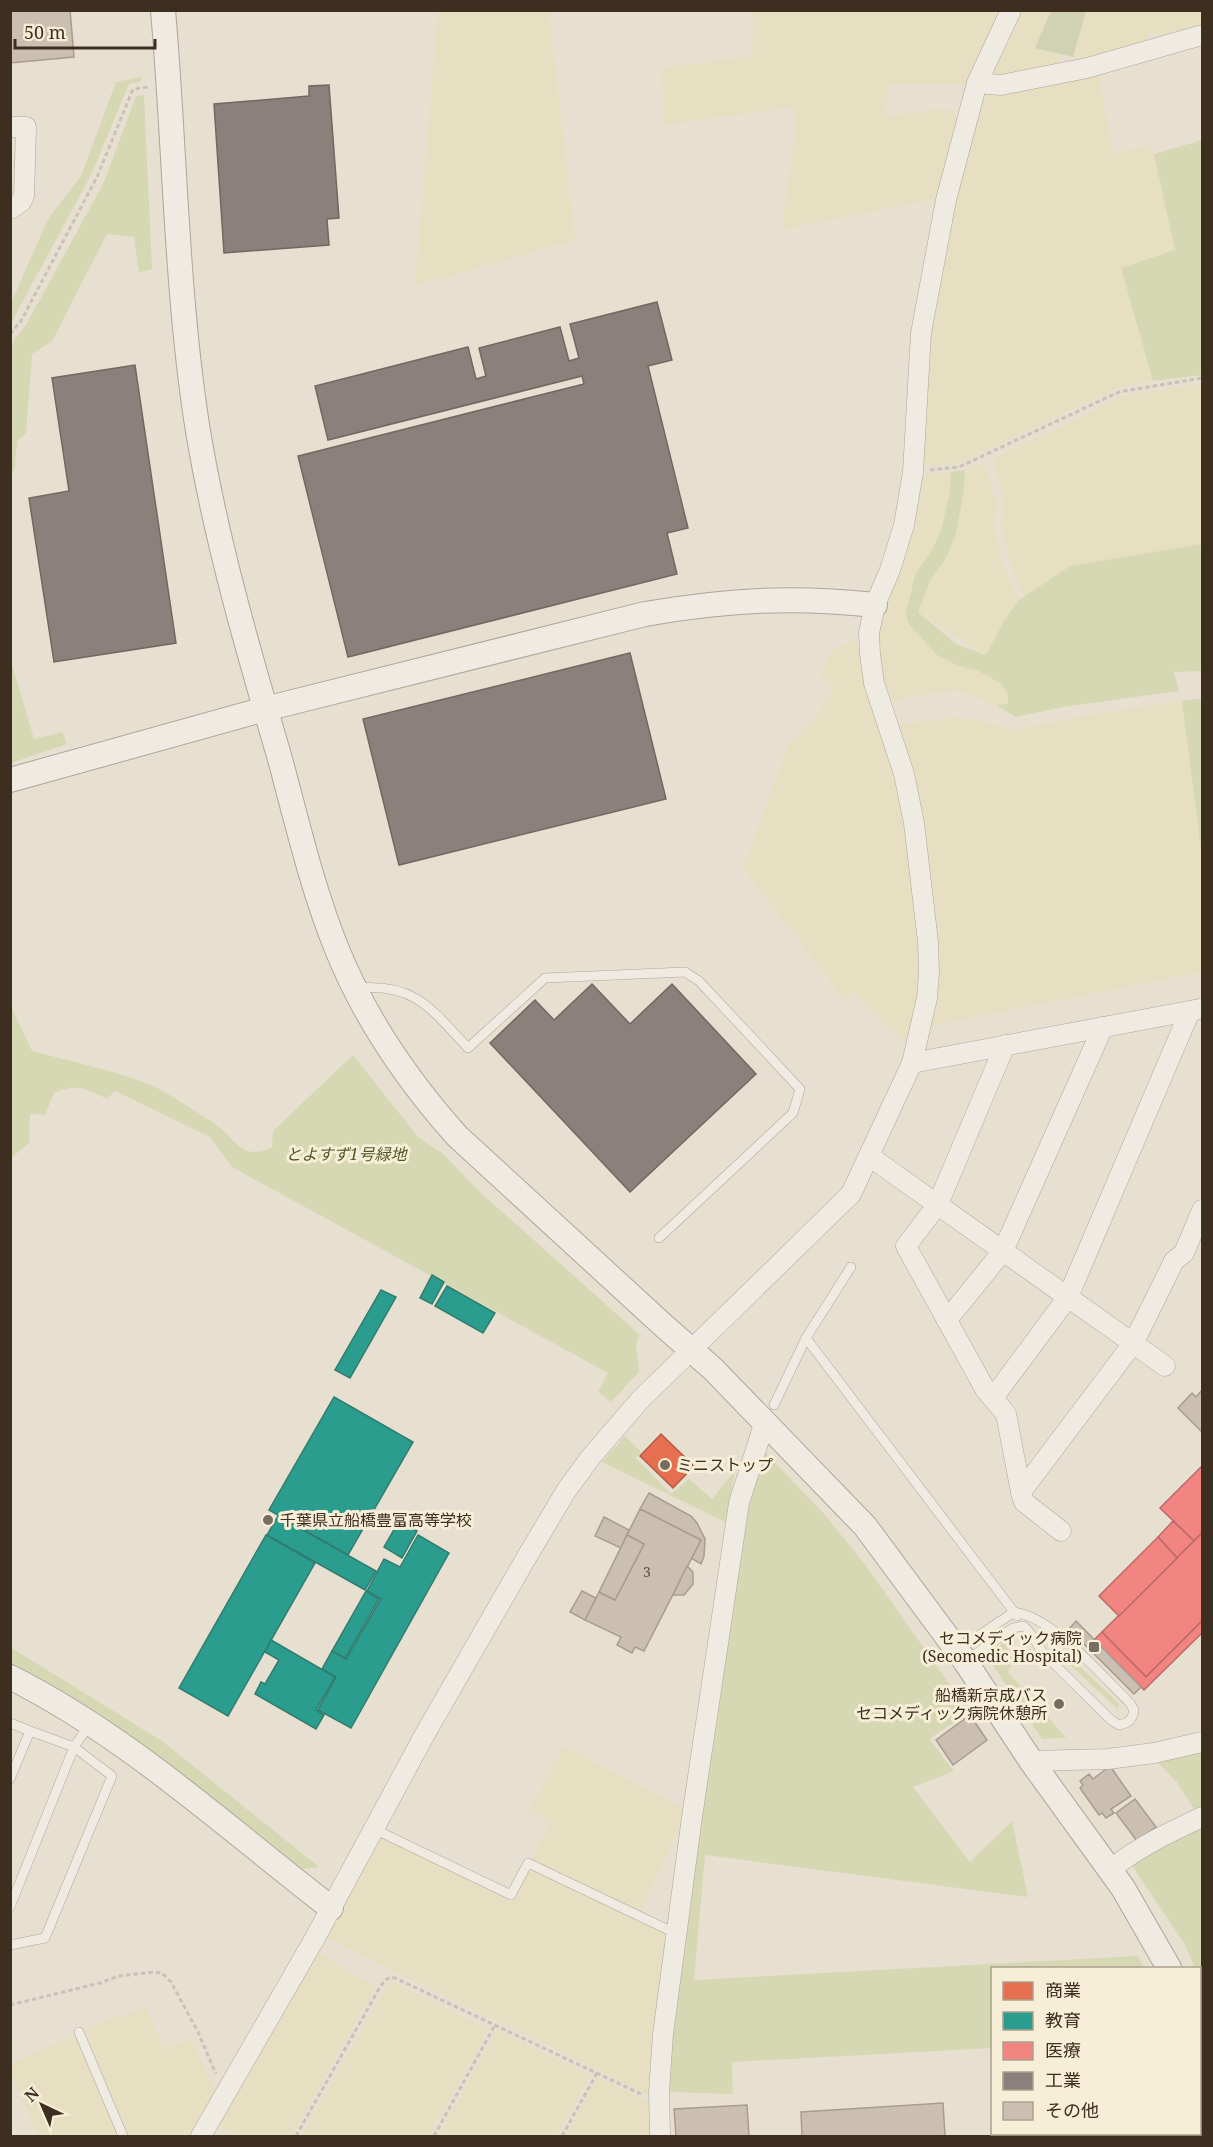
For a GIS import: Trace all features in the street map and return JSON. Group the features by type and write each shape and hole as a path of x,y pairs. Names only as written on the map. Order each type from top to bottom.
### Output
{"street":[{"path":"163,10 186,345 210,500 265,709 324,912 336,946 373,1023 431,1106 457,1136 691,1349 770,1413 865,1526 961,1656 1110,1870 1168,1967"},
{"path":"201,2136 331,1908 442,1703 566,1491 612,1430 691,1349 850,1194 912,1063 927,998 928,942 914,823 904,774 873,673 869,633 875,605 890,570 904,525 913,472 921,333 946,200 977,83 1011,10"},
{"path":"977,83 1001,85 1087,68 1203,35"},
{"path":"10,127 26,127 24,196 21,202 10,209"},
{"path":"10,780 265,709 645,614 739,600 788,599 875,605"},
{"path":"912,1063 1196,1010"},
{"path":"993,1398 1068,1297 1196,1010"},
{"path":"947,1320 1003,1251 1103,1027"},
{"path":"1005,1045 938,1204 906,1246 985,1389 1006,1414 1020,1492 1024,1502 1061,1531"},
{"path":"869,1156 1165,1366"},
{"path":"1020,1492 1134,1342 1174,1261 1184,1253 1203,1210"},
{"path":"660,2136 659,2102 663,2034 738,1503 770,1413"},
{"path":"10,1677 89,1724 156,1769 236,1830 331,1908"},
{"path":"1032,1761 1108,1759 1154,1753 1203,1742"},
{"path":"1110,1870 1162,1835 1203,1817"}],"lane":[{"path":"356,989 374,987 402,990 426,1004 468,1048 545,978 685,972 699,981 800,1089 793,1113 659,1238"},
{"path":"770,1413 806,1338 851,1267"},
{"path":"806,1338 855,1399 1044,1654 1111,1720 1119,1725 1128,1723 1133,1717 1134,1710 1122,1695 1061,1636 1029,1615 1014,1612"},
{"path":"961,1656 1014,1612"},
{"path":"961,1656 1013,1628 1025,1627"},
{"path":"10,1723 74,1747 112,1776 45,1938 10,1945"},
{"path":"10,1907 74,1747 89,1724"},
{"path":"10,1779 30,1731"},
{"path":"374,1829 511,1895 528,1863 677,1934"},
{"path":"79,2032 123,2136"}],"path":[{"path":"10,334 21,321 97,177 133,89 149,87"},
{"path":"913,472 959,466 1119,392 1203,378"},
{"path":"10,2005 100,1983 118,1976 162,1973 171,1982 198,2032 225,2095"},
{"path":"296,2136 386,1978 394,1978 659,2102"},
{"path":"434,2136 495,2025"},
{"path":"562,2136 597,2073"}],"shaded area":[{"path":"438,11 549,11 575,240 415,286"},
{"path":"754,11 1001,11 969,84 888,84 884,117 935,109 951,110 957,116 936,199 781,230 796,131 794,107 664,125 661,68 752,56"},
{"path":"1019,11 1051,11 1035,48 1061,55 1059,70 1003,81 986,75"},
{"path":"1086,11 1202,11 1202,27 1166,41 1163,34 1148,32 1146,48 1096,60 1073,57"},
{"path":"1098,71 1113,153 1152,145 1175,250 1121,268 1153,381 1117,388 961,463 929,467 924,465 919,459 931,308 951,199 979,101 987,93"},
{"path":"1202,384 1202,544 1070,566 1024,597 1010,563 1001,523 1004,500 993,458 1088,414 1119,396"},
{"path":"983,462 996,500 994,529 1003,565 1019,600 1004,621 986,655 918,612 930,581 946,558 956,534 965,470"},
{"path":"951,472 950,491 942,527 933,548 915,575 906,613 908,623 920,637 959,666 979,671 1000,683 1008,693 1008,704 997,706 958,690 914,696 888,704 878,676 876,629 921,479 927,474"},
{"path":"857,639 865,678 906,816 920,969 919,992 905,1043 854,992 844,999 743,868 789,743 813,722 833,687 820,676 833,650"},
{"path":"1182,701 1202,856 1202,972 929,1026 896,725 956,717 1013,730 1093,714"},
{"path":"564,1746 687,1810 640,1914 530,1861 551,1824 529,1811"},
{"path":"379,1836 512,1902 530,1867 670,1933 654,2098 326,1937"},
{"path":"316,1952 376,1987 292,2136 239,2136 219,2125"},
{"path":"390,1981 489,2029 429,2136 301,2136"},
{"path":"146,2007 164,2050 191,2039 216,2093 192,2136 129,2136 84,2029"},
{"path":"497,2029 591,2075 557,2136 438,2136"},
{"path":"75,2036 118,2136 37,2136 11,2071 10,2063"},
{"path":"597,2077 656,2105 656,2136 566,2136"}],"green space":[{"path":"1051,11 1086,11 1073,57 1035,48"},
{"path":"140,77 142,81 129,84 91,175 11,323 11,303 48,219 81,176 116,82"},
{"path":"144,95 152,269 139,272 134,237 107,234 52,341 32,354 26,433 17,441 15,468 11,473 10,354 14,340 26,325 104,182 136,96"},
{"path":"1202,140 1202,375 1153,381 1121,268 1175,250 1154,154"},
{"path":"965,470 956,534 946,558 930,581 918,612 956,644 986,655 1004,621 1019,600 1070,566 1202,544 1202,671 1174,672 1179,691 1063,707 1016,717 997,706 1008,703 1008,693 1000,683 979,671 959,666 937,655 908,623 906,613 915,575 933,548 942,527 950,491 951,472"},
{"path":"11,661 34,739 62,732 67,744 11,763"},
{"path":"1202,698 1202,856 1182,701"},
{"name":"とよすず1号緑地","path":"10,1004 32,1051 116,1073 151,1085 211,1121 238,1145 252,1152 272,1147 273,1131 353,1055 418,1137 443,1154 481,1193 639,1334 636,1348 639,1372 611,1402 598,1392 608,1373 232,1167 210,1137 115,1091 107,1099 81,1088 69,1088 54,1093 45,1115 30,1114 29,1143 11,1158"},
{"path":"625,1436 641,1452 636,1458 671,1494 689,1479 712,1499 735,1471 725,1522 602,1462"},
{"path":"765,1452 824,1514 864,1563 969,1712 929,1739 954,1771 913,1787 970,1862 1012,1821 1028,1897 705,1855 694,1980 1138,1956 1144,1967 991,1967 991,2048 732,2062 733,2094 665,2092 669,2036 747,1507"},
{"path":"1004,1642 1013,1659 1008,1672 1066,1738 1042,1739 987,1656"},
{"path":"10,1647 162,1741 319,1867 302,1869 150,1752 65,1697 11,1666"},
{"path":"1059,1649 1119,1704 1118,1709 1057,1653"},
{"path":"1202,1746 1202,1809 1196,1812 1176,1781 1158,1763 1159,1758"},
{"path":"1202,1823 1202,1985 1201,1967 1195,1967 1184,1943 1131,1864"}],"building: 商業":[{"path":"661,1434 694,1466 673,1488 640,1456"}],"building: 教育":[{"path":"432,1275 444,1282 432,1304 420,1298"},
{"path":"447,1286 495,1313 483,1333 435,1306"},
{"path":"381,1290 396,1297 350,1378 335,1370"},
{"path":"334,1397 413,1442 348,1555 269,1510"},
{"path":"278,1516 376,1571 365,1590 267,1535"},
{"path":"399,1521 417,1531 402,1558 384,1547"},
{"path":"266,1535 315,1563 228,1716 179,1688"},
{"path":"418,1535 449,1553 351,1728 318,1710 336,1677 322,1669 332,1651 346,1659 381,1599 367,1591 384,1559 400,1567"},
{"path":"366,1591 379,1599 345,1658 332,1651"},
{"path":"271,1640 335,1677 316,1710 324,1715 316,1729 255,1694 261,1682 265,1684 279,1660 265,1652"}],"building: 医療":[{"path":"1202,1466 1202,1533 1194,1541 1160,1508"},
{"path":"1173,1521 1194,1541 1177,1558 1158,1537"},
{"path":"1202,1533 1202,1621 1146,1677 1102,1632"},
{"path":"1158,1537 1177,1558 1119,1616 1099,1596"},
{"path":"1202,1621 1202,1633 1144,1690 1094,1640 1102,1632 1146,1677"}],"building: 工業":[{"path":"329,85 339,218 327,219 329,245 224,253 214,104 309,96 309,86"},
{"path":"657,302 672,360 648,366 688,528 667,533 677,574 348,657 298,456 584,384 582,376 328,440 315,386 468,347 476,379 486,376 479,348 560,327 569,361 579,358 570,324"},
{"path":"135,365 176,643 54,662 29,498 69,491 52,378"},
{"path":"630,653 666,799 399,865 363,719"},
{"path":"592,984 630,1024 672,984 756,1074 630,1192 490,1043 535,1000 554,1020"}],"building: その他":[{"path":"10,10 70,10 74,57 10,63"},
{"path":"1202,1390 1202,1432 1178,1408 1192,1393 1196,1397"},
{"path":"649,1493 691,1516 697,1523 705,1539 701,1564 691,1558 701,1540 640,1509"},
{"path":"640,1509 701,1540 644,1651 635,1647 632,1653 617,1645 621,1637 585,1620 599,1592 615,1600 644,1544 627,1535"},
{"path":"604,1517 629,1530 621,1548 595,1536"},
{"path":"627,1535 644,1544 615,1600 599,1592"},
{"path":"687,1566 693,1572 693,1584 684,1595 673,1595"},
{"path":"582,1591 596,1598 585,1620 570,1612"},
{"path":"1076,1621 1141,1687 1134,1694 1069,1629"},
{"path":"970,1715 987,1740 953,1765 936,1740"},
{"path":"1110,1766 1131,1796 1111,1809 1114,1813 1106,1818 1102,1813 1099,1815 1080,1788 1083,1785 1080,1781 1089,1774 1093,1779"},
{"path":"1135,1799 1156,1827 1137,1841 1116,1813"},
{"path":"943,2103 945,2136 802,2136 801,2112"},
{"path":"747,2105 749,2136 676,2136 674,2109"},
{"path":"1084,2135 1160,2135 1160,2136"}],"place":[{"name":"ミニストップ","path":"665,1465"},
{"name":"千葉県立船橋豊富高等学校","path":"268,1520"},
{"name":"セコメディック病院 (Secomedic Hospital)","path":"1094,1647"},
{"name":"船橋新京成バス セコメディック病院休憩所","path":"1059,1704"}]}
